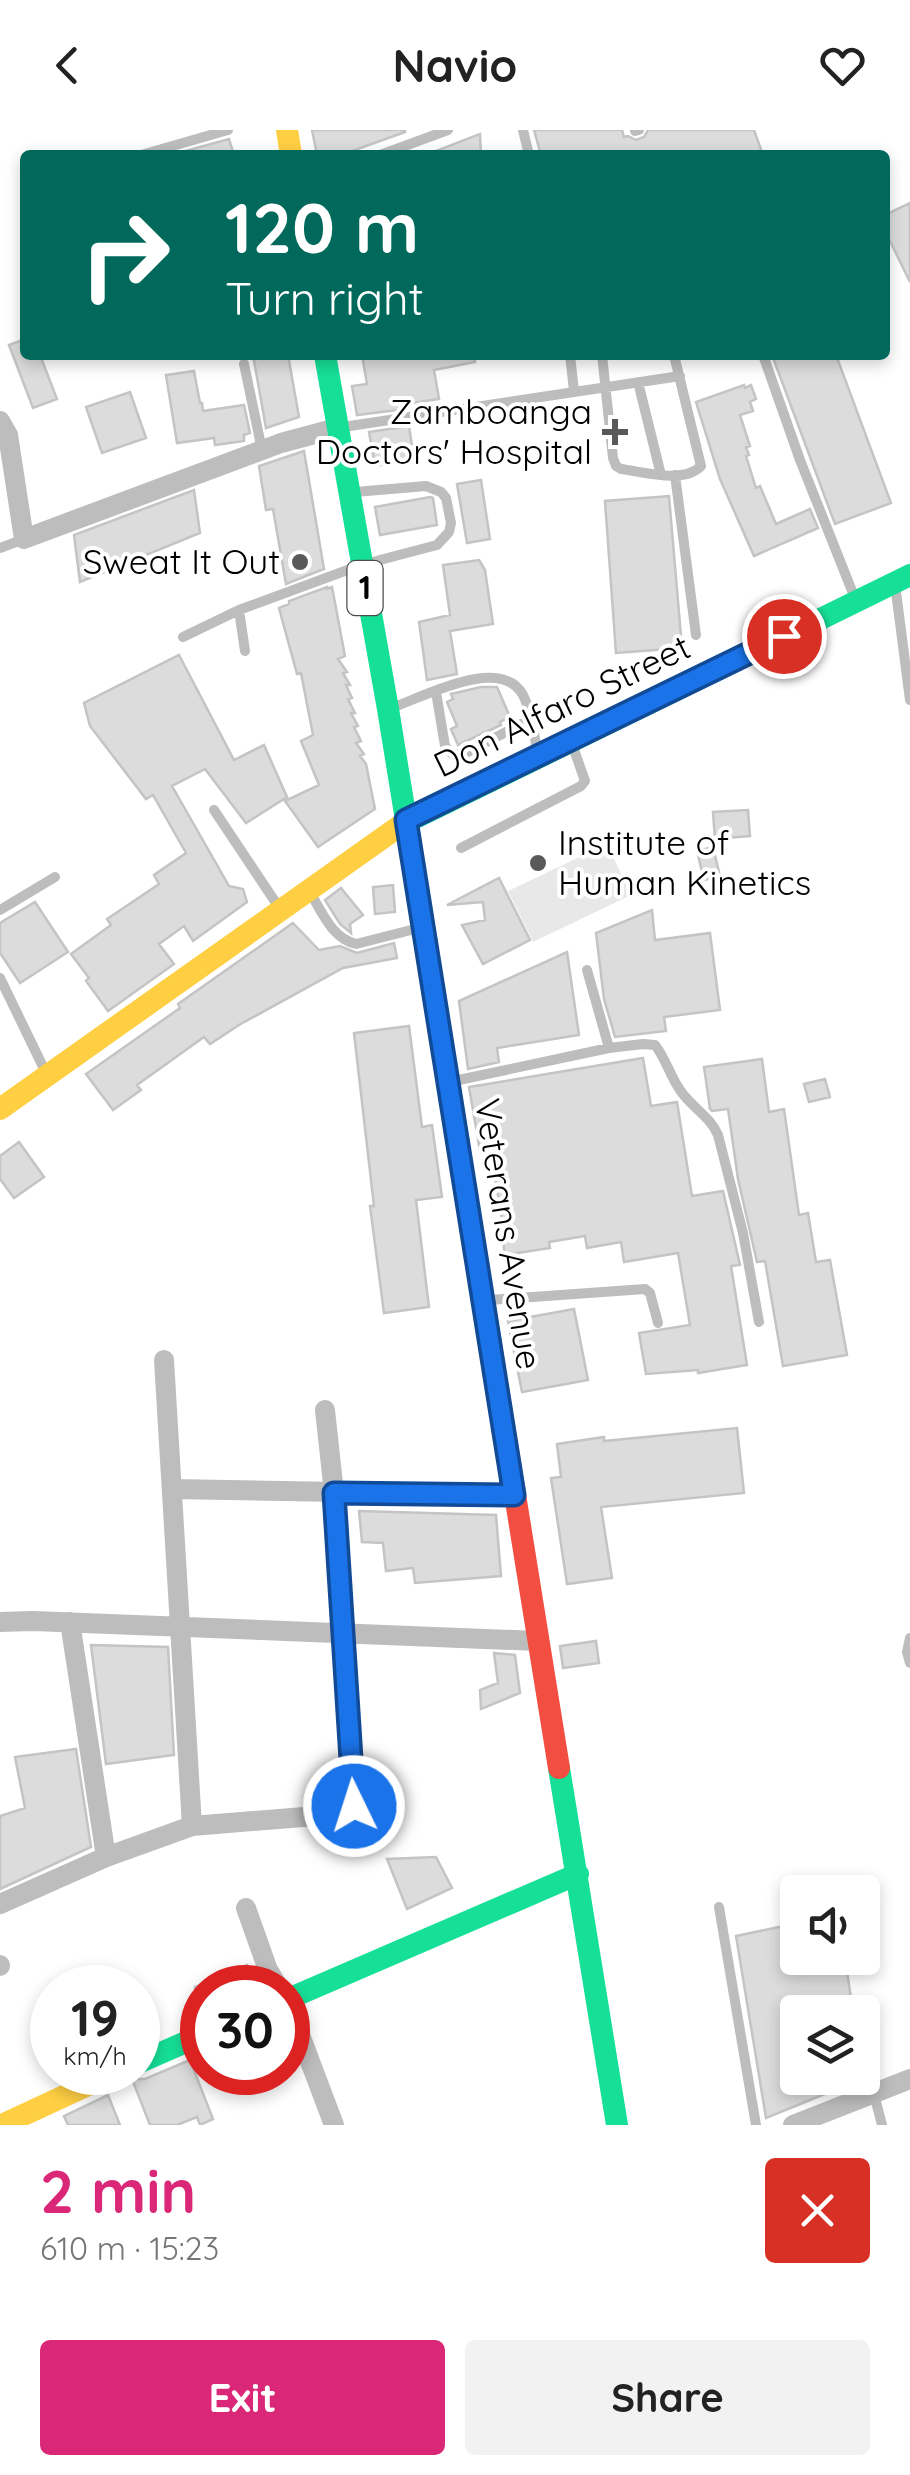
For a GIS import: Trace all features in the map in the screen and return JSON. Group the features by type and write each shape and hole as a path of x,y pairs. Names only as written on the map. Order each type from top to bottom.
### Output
{"main road":[{"name":"Veterans Avenue","path":"325,360 388,709 617,2125"},
{"name":"Don Alfaro Street","path":"0,1110 406,820 902,579"},
{"path":"310,1991 578,1874"},
{"path":"1,2124 65,2095"}],"street":[{"path":"0,421 8,434 24,539 262,450 337,428"},
{"path":"164,1360 192,1826"},
{"path":"0,1904 106,1857 192,1826 353,1813 334,1493 325,1410"},
{"path":"172,1489 514,1495"},
{"path":"0,1622 537,1641"},
{"path":"70,1622 106,1857"},
{"path":"246,1908 266,1965"},
{"path":"310,2060 334,2125"},
{"path":"880,2091 910,2079"},
{"path":"793,2125 869,2095"}],"lane":[{"path":"158,150 228,130"},
{"path":"394,150 448,130"},
{"path":"571,360 574,391"},
{"path":"602,360 616,466 675,475 694,472 701,466 675,360"},
{"path":"765,360 856,602"},
{"path":"244,364 262,450"},
{"path":"337,428 680,376"},
{"path":"638,382 662,475"},
{"path":"675,475 696,636"},
{"path":"183,637 239,610 361,565 437,546 448,532 450,523 442,492 426,486 350,493"},
{"path":"0,548 24,539"},
{"path":"902,579 910,700"},
{"path":"239,610 245,652"},
{"path":"388,709 456,684 497,677 517,686 524,697 538,756"},
{"path":"436,692 445,746 451,752 462,755 531,719"},
{"path":"461,848 582,786 584,781 571,740"},
{"path":"214,810 280,910"},
{"path":"0,910 55,877"},
{"path":"308,890 337,936 346,941 356,944 424,927"},
{"path":"588,970 609,1048"},
{"path":"0,978 47,1076"},
{"path":"448,1083 609,1048 656,1045 680,1092 713,1124 743,1232 759,1322"},
{"path":"482,1300 638,1288 650,1293 658,1323"},
{"path":"910,1638 910,1663"},
{"path":"719,1907 756,2125"},
{"path":"874,2095 882,2125"}],"shaded area":[{"path":"607,844 631,895 533,942 508,891"}],"building":[{"path":"312,130 405,130 355,150 316,150"},
{"path":"534,130 622,130 624,137 636,140 648,130 754,130 761,150 540,150"},
{"path":"480,134 481,150 438,150"},
{"path":"229,139 232,150 189,150"},
{"path":"910,203 910,282 890,241 890,213"},
{"path":"20,341 20,360 42,360 57,399 33,408 9,345"},
{"path":"254,360 289,360 299,417 266,428"},
{"path":"363,360 475,360 434,370 439,399 405,404 406,409 357,415 352,386 367,384"},
{"path":"774,360 838,360 891,503 835,524"},
{"path":"194,371 203,411 244,405 250,433 244,435 244,441 215,445 214,438 177,443 166,375"},
{"path":"751,385 756,399 750,402 753,411 740,415 750,446 746,447 746,456 756,488 760,486 776,524 810,509 818,528 754,556 720,479 696,402"},
{"path":"130,392 146,438 102,453 86,407"},
{"path":"409,426 414,459 375,466 369,432"},
{"path":"304,451 324,569 286,584 273,509 266,510 259,466"},
{"path":"481,480 490,539 467,543 457,484"},
{"path":"194,490 200,533 80,582 74,535"},
{"path":"669,496 682,648 616,653 605,501"},
{"path":"430,497 437,525 380,535 375,507"},
{"path":"479,560 485,570 493,624 450,631 457,674 427,680 419,622 450,615 443,565"},
{"path":"332,587 345,656 338,659 347,672 343,673 352,698 348,699 361,741 356,743 364,754 360,756 366,764 375,809 318,847 285,801 319,785 301,741 313,735 301,673 297,674 279,608"},
{"path":"179,655 234,760 264,745 287,797 246,823 205,769 172,786 229,886 243,889 247,902 193,941 184,926 159,944 174,964 108,1011 71,954 111,925 107,919 159,884 154,875 186,853 153,795 146,799 90,726 84,703"},
{"path":"497,687 510,717 458,745 451,729 457,726 447,702 453,699 451,694"},
{"path":"748,810 750,836 715,839 713,812"},
{"path":"713,847 720,876 704,880 697,851"},
{"path":"499,878 530,940 483,964 462,925 485,920 483,902 447,905"},
{"path":"393,885 395,912 375,914 373,887"},
{"path":"341,888 363,915 350,924 351,933 340,924 325,900"},
{"path":"35,902 68,952 20,983 0,953 0,923"},
{"path":"652,910 655,940 710,933 720,1010 664,1017 666,1031 615,1037 604,999 596,933"},
{"path":"293,923 319,950 340,946 357,953 394,943 397,958 343,968 210,1044 204,1037 137,1085 141,1090 113,1110 86,1074"},
{"path":"567,952 579,1035 497,1048 499,1062 468,1069 459,1001"},
{"path":"409,1026 422,1127 432,1125 442,1197 416,1200 429,1307 384,1313 354,1033"},
{"path":"643,1058 651,1106 677,1102 692,1196 723,1191 740,1265 731,1266 747,1365 698,1373 646,1374 639,1333 690,1325 678,1253 624,1262 621,1242 587,1248 585,1236 549,1242 550,1248 505,1255 490,1147 480,1151 469,1087"},
{"path":"762,1059 769,1112 784,1109 799,1215 808,1213 816,1262 830,1260 847,1355 783,1366 765,1261 757,1262 738,1179 728,1109 710,1109 704,1067"},
{"path":"825,1079 830,1097 809,1102 804,1084"},
{"path":"19,1142 44,1177 14,1198 0,1179 0,1156"},
{"path":"574,1309 588,1380 522,1392 508,1321"},
{"path":"737,1428 744,1493 601,1507 612,1578 567,1584 551,1478 561,1477 557,1444"},
{"path":"359,1511 496,1515 501,1576 415,1583 413,1568 386,1571 383,1543 362,1542"},
{"path":"596,1641 599,1663 563,1668 560,1646"},
{"path":"91,1645 168,1647 174,1755 106,1764"},
{"path":"494,1653 515,1655 520,1693 481,1709 480,1690 498,1683"},
{"path":"76,1749 91,1847 0,1889 0,1816 25,1808 15,1757"},
{"path":"436,1857 452,1888 407,1909 387,1859"},
{"path":"780,1927 780,1975 848,1975 850,1995 780,1995 780,2095 822,2095 766,2118 736,1936"},
{"path":"180,2064 180,2095 204,2095 213,2119 200,2125 197,2117 177,2125 150,2125 138,2095 160,2095 160,2073"},
{"path":"108,2095 120,2125 68,2125 64,2116"}],"traffic: fast":[{"path":"326,360 388,709 470,1215"},
{"path":"401,825 910,575"},
{"path":"559,1768 617,2125"},
{"path":"310,1990 578,1874"},
{"path":"160,2053 180,2045"}],"traffic: slow":[{"path":"287,130 290,150"},
{"path":"0,1109 401,825"},
{"path":"2,2125 67,2095"}],"traffic: jam":[{"path":"470,1215 559,1768"}],"place":[{"name":"Zamboanga Doctors' Hospital","path":"615,432"},
{"name":"Sweat It Out","path":"300,562"},
{"name":"Institute of Human Kinetics","path":"538,863"}],"route":[{"path":"354,1806 334,1493 514,1495 406,820 784,636"}]}
